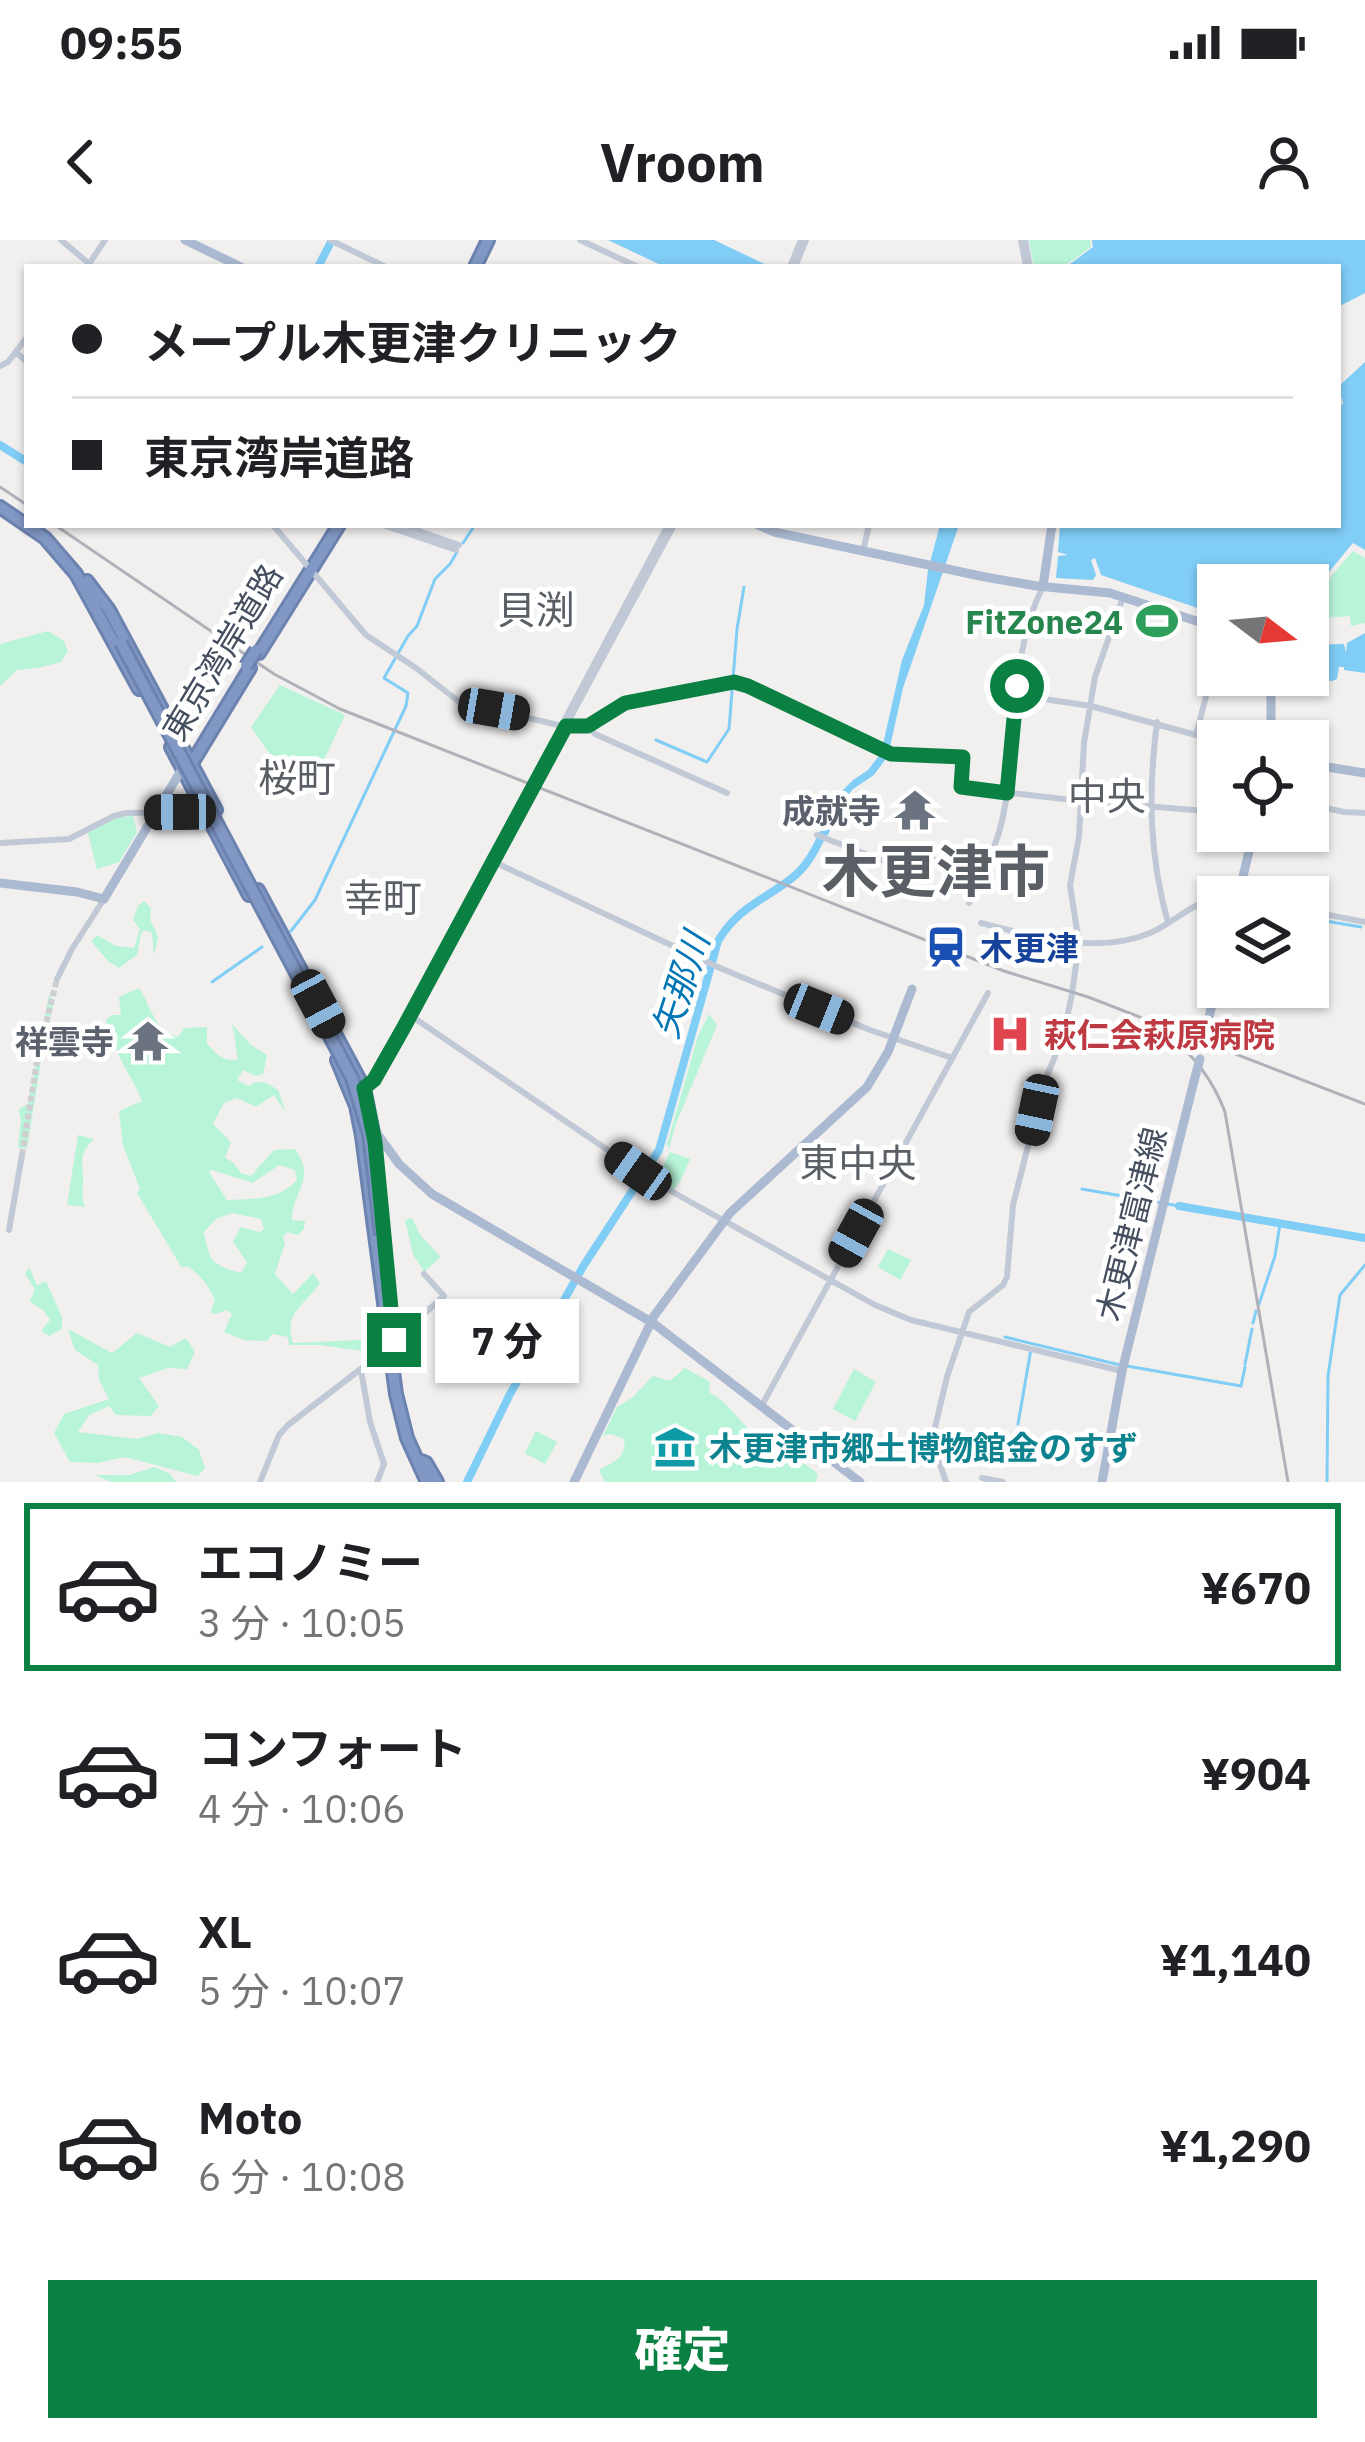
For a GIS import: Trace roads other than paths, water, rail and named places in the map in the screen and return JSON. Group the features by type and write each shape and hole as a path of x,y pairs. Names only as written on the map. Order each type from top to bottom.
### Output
{"highway":[{"path":"0,503 24,522"},
{"path":"32,528 76,574 187,766 352,1068 362,1107"},
{"path":"42,528 59,542 109,610 187,766"},
{"name":"東京湾岸道路","path":"187,766 333,528"},
{"path":"89,585 187,766"},
{"name":"東京湾岸道路","path":"187,766 204,812 357,1089"},
{"name":"東京湾岸道路","path":"187,766 346,1065 362,1107 369,1134 391,1342"},
{"path":"285,939 357,1089 384,1227 384,1261"},
{"name":"東京湾岸道路","path":"366,1125 404,1415 430,1482"}],"main road":[{"path":"185,240 236,264"},
{"path":"764,528 946,569 1098,590 1197,621"},
{"path":"1043,586 1052,528"},
{"path":"1329,765 1365,770"},
{"path":"0,886 104,899 187,766"},
{"path":"574,1482 654,1316 724,1222 862,1094 895,1039 914,990"},
{"name":"木更津富津線","path":"1102,1482 1122,1371 1211,1008"},
{"path":"366,1125 432,1194 653,1323 860,1482"}],"street":[{"path":"61,240 87,264"},
{"path":"580,240 632,264"},
{"path":"334,242 380,264"},
{"path":"0,366 24,341"},
{"path":"16,352 24,358"},
{"path":"274,528 365,635 454,698 472,705 564,726 588,726 625,703 732,682 891,754 963,757 961,787 1197,810"},
{"path":"393,528 457,548 409,528"},
{"path":"357,1089 408,1014 669,528"},
{"path":"863,551 867,528"},
{"path":"969,903 1000,829 1016,695 1043,586"},
{"path":"946,1482 933,1450 938,1410 971,1308 1007,1277 1010,1217 1043,1085 1063,1037 1079,943 1070,885 1078,846 1081,766 1100,658 1123,597"},
{"path":"1016,695 1090,706 1196,735 1206,696"},
{"path":"1157,722 1151,774 1154,861 1168,923"},
{"path":"588,726 596,734 727,793"},
{"path":"1329,809 1365,813"},
{"path":"0,843 60,841 114,816 204,812"},
{"path":"817,835 909,871 922,855 980,876"},
{"path":"491,861 720,968 952,1058"},
{"path":"59,980 104,899"},
{"path":"981,923 1079,943 1126,940 1151,932 1197,905"},
{"path":"1329,915 1365,922"},
{"path":"762,1405 988,993"},
{"path":"408,1014 653,1181 829,1281 899,1316 1122,1371"},
{"path":"11,1231 23,1155"},
{"path":"260,1482 279,1435 288,1425 444,1296 424,1274"},
{"path":"361,1369 370,1422 384,1462 377,1482"},
{"path":"982,1478 1004,1482"}],"water":[{"path":"608,240 714,240 765,264 659,264"},
{"path":"1092,240 1365,240 1365,293 1341,305 1341,264 1070,264 1093,247"},
{"path":"1365,362 1365,550 1353,543 1329,572 1329,564 1197,564 1197,608 1101,575 1095,558 1091,560 1093,580 1056,578 1058,556 1068,555 1058,552 1060,528 1341,528 1341,384"},
{"path":"939,528 958,528 903,688 888,756 844,800 828,835 820,832 837,796 881,753 902,660 924,605"},
{"path":"1365,633 1365,673 1339,667 1337,679 1329,681 1329,644 1344,644 1346,653 1347,643"}],"waterway":[{"path":"320,264 332,240"},
{"path":"0,445 24,460"},
{"path":"463,543 473,528"},
{"path":"291,931 315,900 406,706 408,693 384,678 417,626 435,579 457,552"},
{"path":"656,740 707,762 729,729 744,587"},
{"name":"矢那川","path":"467,1482 510,1394 584,1265 659,1150 718,941 743,912 798,873 825,830"},
{"path":"1329,922 1361,927"},
{"path":"212,982 262,947"},
{"path":"1082,1189 1179,1206"},
{"path":"1179,1206 1365,1238"},
{"path":"1259,1304 1280,1224"},
{"path":"1327,1482 1328,1376 1340,1295 1365,1265"},
{"path":"1253,1323 1256,1311"},
{"path":"1245,1364 1252,1329"},
{"path":"1005,1337 1120,1365"},
{"path":"1018,1424 1031,1349"},
{"path":"1127,1366 1241,1386 1245,1367"}],"tunnel":[{"path":"22,1155 38,1055 57,979"}],"railway":[{"path":"0,487 24,503"},
{"path":"59,528 274,674 340,709 1004,971 1088,997 1365,1104"},
{"path":"1167,1034 1202,1069 1225,1112 1288,1482"}],"place":[{"name":"FitZone24","path":"1157,621"},
{"name":"成就寺","path":"915,810"},
{"name":"木更津","path":"946,947"},
{"name":"萩仁会萩原病院","path":"1010,1034"},
{"name":"祥雲寺","path":"148,1041"},
{"name":"木更津市郷土博物館金のすず","path":"675,1447"}],"district":[{"name":"貝渕","path":"536,609"},
{"name":"桜町","path":"297,777"},
{"name":"中央","path":"1107,795"},
{"name":"木更津市","path":"936,871"},
{"name":"幸町","path":"383,897"},
{"name":"東中央","path":"858,1162"}]}
